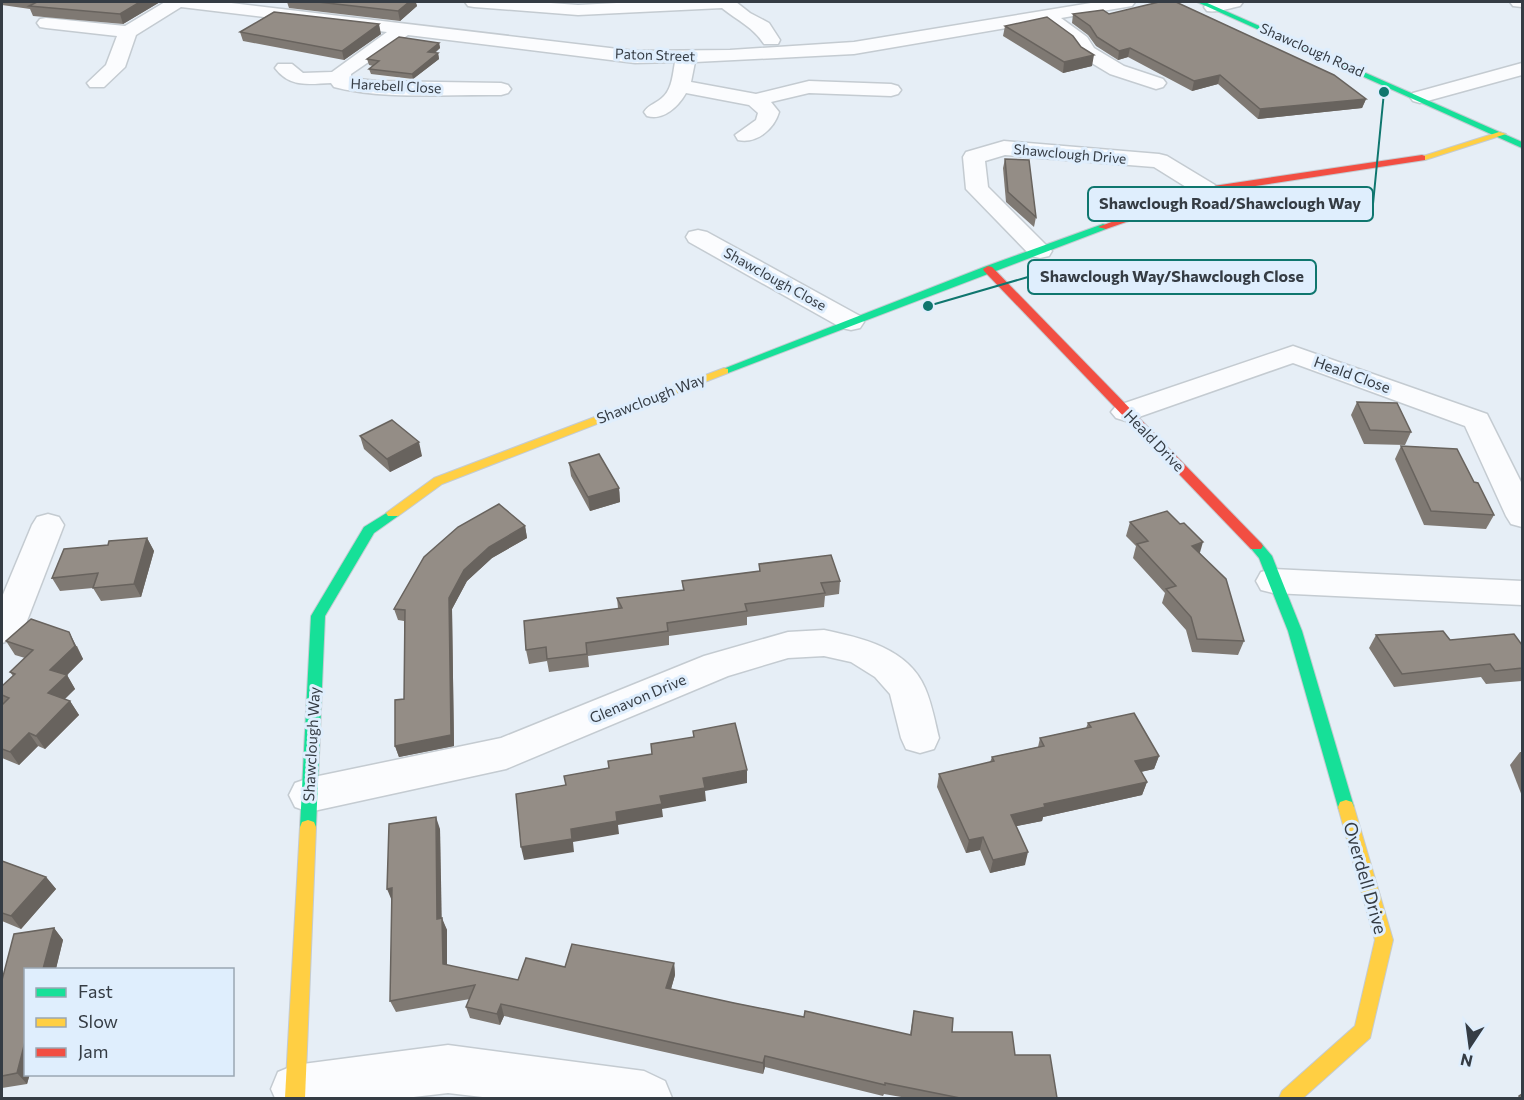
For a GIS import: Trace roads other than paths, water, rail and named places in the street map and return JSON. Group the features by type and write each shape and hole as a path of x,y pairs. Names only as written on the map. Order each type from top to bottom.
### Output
{"street":[{"path":"46,23 128,32 177,2"},
{"name":"Paton Street","path":"183,2 635,57 686,57 854,48 1126,2"},
{"path":"474,2 578,10 726,2 744,17 762,27 771,40"},
{"path":"1207,4 1234,2"},
{"name":"Shawclough Road","path":"1207,4 1420,97 1522,145"},
{"path":"976,6 1003,21"},
{"path":"546,47 578,10"},
{"path":"1046,16 1080,41 1087,52 1117,70 1156,82"},
{"name":"Harebell Close","path":"403,30 341,72 341,83 470,95 501,89"},
{"path":"97,83 115,67 128,32"},
{"path":"654,112 672,100 680,86 686,57"},
{"path":"285,68 299,80 341,76"},
{"path":"1420,97 1522,69"},
{"path":"680,86 756,100 809,87 891,90"},
{"path":"746,135 765,123 769,112 756,100"},
{"name":"Shawclough Way","path":"295,1094 318,616 369,530 438,481 988,269 1207,190 1412,161 1502,134"},
{"name":"Shawclough Drive","path":"1040,251 977,189 974,157 1004,148 1159,161 1207,190"},
{"name":"Shawclough Close","path":"698,237 851,322"},
{"name":"Heald Drive","path":"988,269 1265,556 1273,581 1295,630"},
{"name":"Heald Close","path":"1126,412 1293,354 1478,420 1522,516"},
{"path":"2,630 7,626 48,525"},
{"path":"1273,581 1522,593"},
{"name":"Overdell Drive","path":"1289,1098 1363,1031 1384,940 1295,630"},
{"name":"Glenavon Drive","path":"309,795 506,753 717,666 788,645 824,643 861,651 888,667 907,689 920,738"},
{"path":"295,1094 448,1069 644,1095 648,1098"}],"place":[{"name":"Shawclough Road/Shawclough Way","path":"1384,92"},
{"name":"Shawclough Way/Shawclough Close","path":"928,306"}]}
